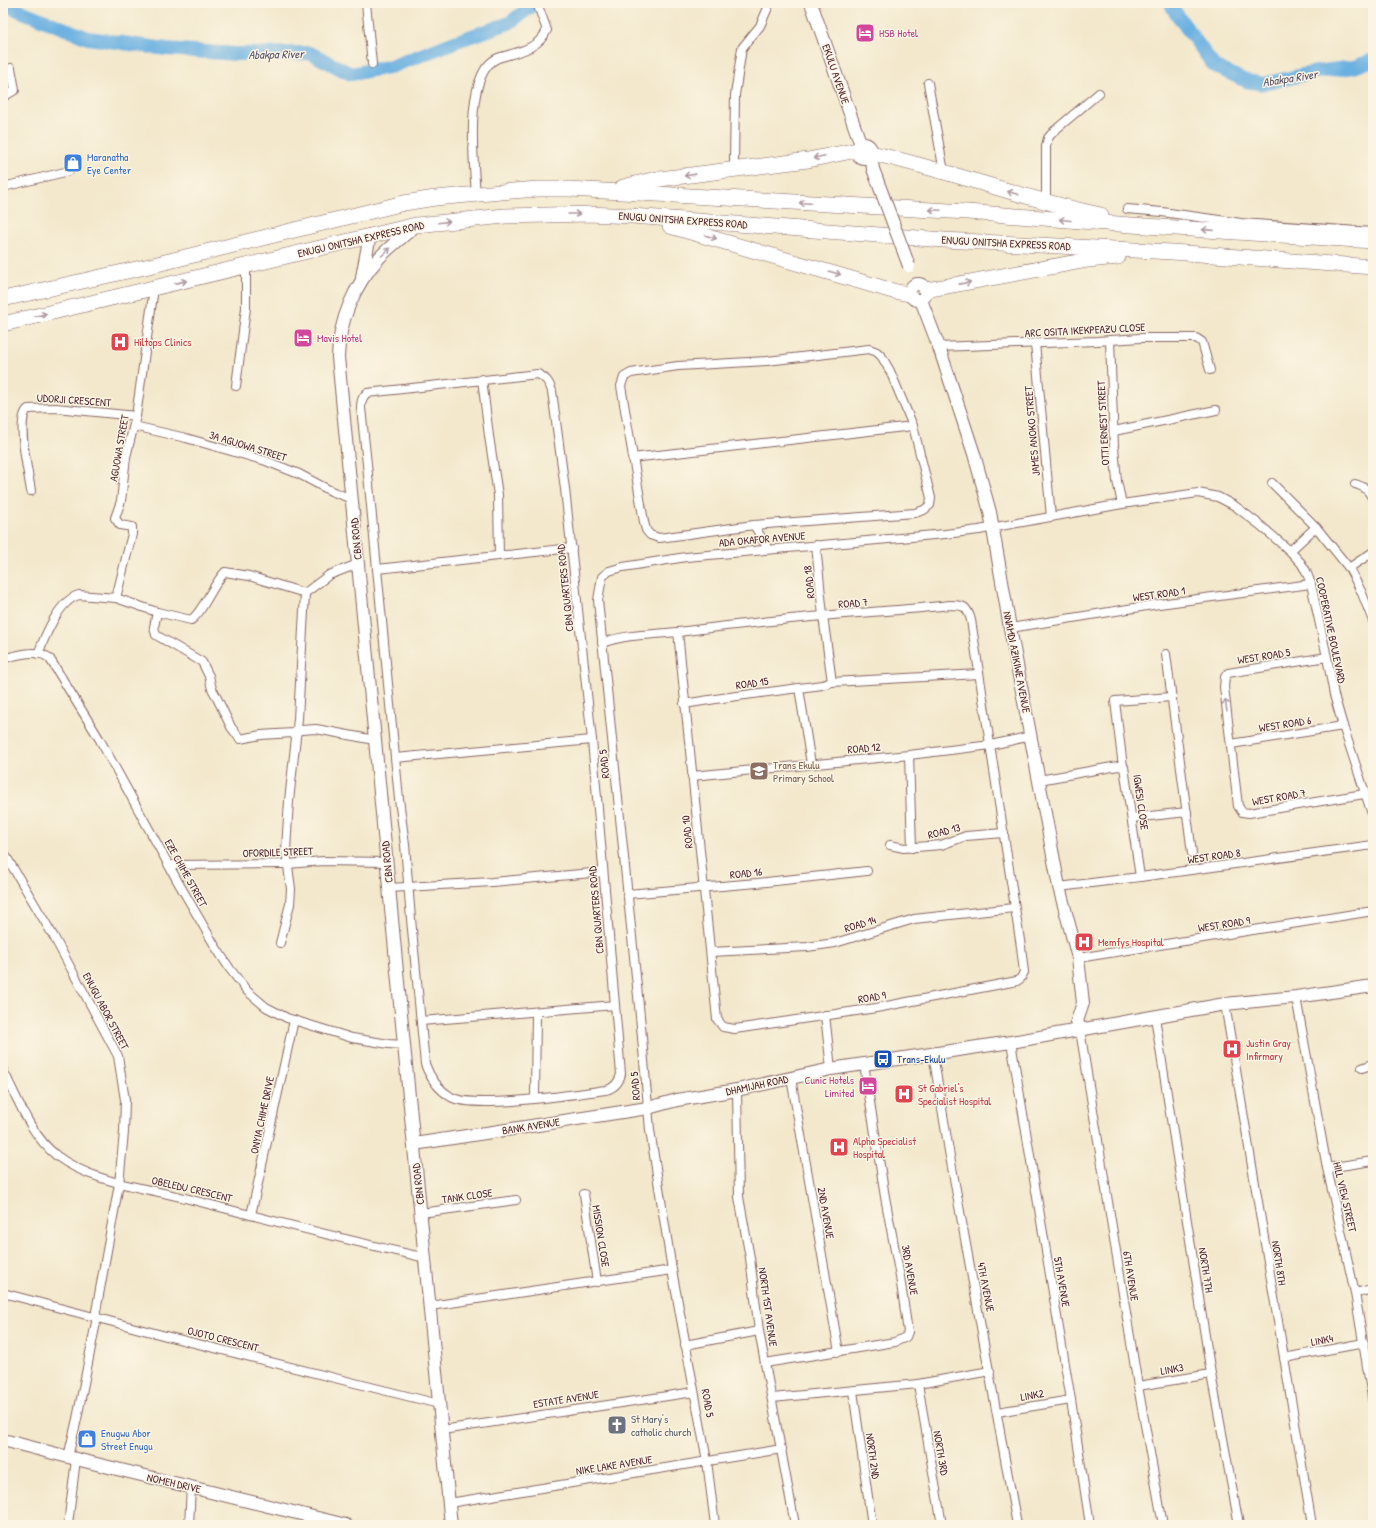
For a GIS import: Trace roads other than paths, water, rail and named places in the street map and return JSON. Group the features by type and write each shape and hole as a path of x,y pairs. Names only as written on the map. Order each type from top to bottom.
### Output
{"highway":[{"path":"605,191 652,180 864,152 944,172 1046,203 1116,218 1128,222 1131,225"},
{"path":"3,299 152,265 404,203 435,198 538,189 605,191 967,212 1131,225 1373,240"},
{"name":"ENUGU ONITSHA EXPRESS ROAD","path":"3,324 416,225 505,216 589,214 632,216 944,240 1172,252 1373,267"},
{"path":"632,216 893,291 918,292 1088,260 1172,252"}],"main road":[{"name":"EKULU AVENUE","path":"811,3 864,152"},
{"name":"NNAMDI AZIKIWE AVENUE","path":"864,152 875,173 939,347 983,485 993,528 1010,628 1040,780 1059,887 1078,958 1083,1003 1077,1021 1080,1030"},
{"name":"CBN ROAD","path":"416,225 378,258 361,281 342,322 338,340 338,357 451,1525"},
{"path":"361,281 370,235"},
{"name":"DHAMIJAH ROAD","path":"648,1108 677,1100 736,1090 831,1069 1012,1042 1225,1004 1373,986"},
{"name":"BANK AVENUE","path":"414,1144 648,1108"},
{"name":"NOMEH DRIVE","path":"3,1440 191,1486 314,1521 346,1525"}],"street":[{"path":"366,3 372,64"},
{"path":"734,162 735,95 742,48 760,26 770,3"},
{"path":"476,195 474,113 476,90 484,72 492,62 502,57 521,52 532,46 545,34 547,30 538,6"},
{"path":"3,97 15,90 16,87 11,68"},
{"path":"928,83 944,172"},
{"path":"1046,203 1046,146 1048,138 1054,131 1099,93"},
{"path":"3,187 69,171"},
{"path":"1127,209 1240,223 1373,232"},
{"path":"236,386 246,308 246,266"},
{"name":"AGUOWA STREET","path":"116,598 132,534 132,527 120,525 116,518 121,501 126,457 136,416 154,288"},
{"name":"ARC OSITA IKEKPEAZU CLOSE","path":"939,347 1140,338 1196,338 1202,342 1210,370"},
{"name":"OTTI ERNEST STREET","path":"1110,340 1117,481 1122,504"},
{"name":"JAMES ANOKO STREET","path":"1035,343 1051,517"},
{"path":"869,349 877,352 890,371 913,426 930,498 930,505 924,510 915,513 754,526 660,538 650,535 646,530 632,458 621,386 624,377 631,373 678,366 767,360 869,349"},
{"name":"CBN QUARTERS ROAD","path":"538,374 545,377 552,391 572,548 592,740 621,1074 618,1083 606,1090 535,1098 467,1102 452,1097 441,1090 430,1077 425,1064 409,886 361,408 363,396 367,393 538,374"},
{"path":"482,380 498,495 499,556"},
{"name":"UDORJI CRESCENT","path":"31,491 22,435 23,416 25,411 28,409 56,408 136,416"},
{"path":"1114,431 1216,410"},
{"name":"3A AGUOWA STREET","path":"134,426 186,438 266,461 299,474 330,491 352,499"},
{"path":"632,458 913,426"},
{"path":"1272,482 1316,526 1349,568 1361,591 1373,621"},
{"path":"1355,484 1365,487 1370,492 1373,500"},
{"name":"COOPERATIVE BOULEVARD","path":"993,528 1122,504 1198,493 1218,497 1235,506 1260,525 1290,551 1304,566 1311,584 1334,695 1342,726 1373,817"},
{"path":"754,526 768,549"},
{"path":"1290,551 1316,526"},
{"name":"ADA OKAFOR AVENUE","path":"602,643 598,600 602,577 608,572 623,567 768,549 945,534 993,528"},
{"name":"ROAD 18","path":"816,545 823,616 832,682"},
{"path":"377,569 572,548"},
{"path":"1349,568 1373,552"},
{"path":"280,943 290,904 291,889 286,851 305,594 330,575 358,564"},
{"path":"116,598 157,612 191,620 195,617 208,596 226,572 248,576 305,594"},
{"name":"WEST ROAD 1","path":"1010,628 1159,604 1311,584"},
{"name":"EZE CHIME STREET","path":"116,598 90,595 74,596 66,602 48,630 42,644 42,655 50,659 84,712 215,946 247,991 274,1012 294,1020 352,1038 404,1045"},
{"name":"ROAD 7","path":"602,643 616,638 646,634 678,632 823,616 961,605 966,607 969,611 971,620 1021,947 1024,972 1021,978"},
{"path":"157,612 154,627 156,636 202,662 209,676 212,689 231,727 240,739 271,734 293,733 308,729 322,729 354,737 376,740"},
{"name":"ROAD 10","path":"678,632 684,704 717,1019 723,1027"},
{"name":"ROAD 5","path":"602,643 627,894 642,1026 650,1130 672,1270 707,1461 715,1525"},
{"path":"1166,654 1192,853"},
{"path":"3,659 12,656 42,655"},
{"name":"WEST ROAD 5","path":"1231,744 1224,682 1228,673 1327,657"},
{"name":"ROAD 15","path":"684,704 822,685 832,682 979,674"},
{"path":"799,688 811,764"},
{"path":"1123,767 1115,701 1172,697"},
{"name":"WEST ROAD 6","path":"1231,744 1342,726"},
{"name":"ROAD 12","path":"692,776 908,755 991,745 1031,736"},
{"path":"395,758 592,740"},
{"name":"WEST ROAD 7","path":"1231,744 1238,802 1242,812 1249,813 1364,794"},
{"path":"908,755 912,848"},
{"name":"IGWESI CLOSE","path":"1040,780 1123,767 1125,769 1140,878"},
{"path":"1132,818 1187,812"},
{"name":"ROAD 13","path":"890,845 912,848 942,845 966,836 1004,833"},
{"name":"WEST ROAD 8","path":"1059,887 1140,878 1373,845"},
{"name":"ENUGU ABOR STREET","path":"3,851 54,937 118,1056 125,1108 119,1184 77,1419 72,1458 68,1525"},
{"name":"OFORDILE STREET","path":"169,865 288,864 323,861 387,862"},
{"name":"ROAD 16","path":"627,894 703,888 867,871"},
{"path":"389,888 492,882 603,872"},
{"name":"ROAD 14","path":"710,952 807,947 836,943 914,918 1014,908"},
{"name":"WEST ROAD 9","path":"1078,958 1373,912"},
{"name":"ROAD 9","path":"723,1027 735,1029 825,1016 945,996 1017,981 1021,978"},
{"name":"HILL VIEW STREET","path":"1296,996 1327,1168 1355,1293 1373,1403"},
{"name":"NORTH 8TH","path":"1225,1004 1312,1525"},
{"path":"421,1021 615,1005"},
{"path":"535,1098 536,1012"},
{"path":"825,1016 831,1069"},
{"name":"NORTH 7TH","path":"1155,1017 1211,1374 1239,1525"},
{"name":"ONYIA CHIME DRIVE","path":"251,1215 294,1020"},
{"name":"6TH AVENUE","path":"1080,1030 1138,1386 1163,1525"},
{"name":"5TH AVENUE","path":"1012,1042 1090,1525"},
{"name":"4TH AVENUE","path":"933,1054 949,1151 1017,1525"},
{"name":"3RD AVENUE","path":"765,1363 895,1342 906,1337 908,1332 864,1064"},
{"path":"1362,1068 1373,1064"},
{"name":"OBELEDU CRESCENT","path":"3,1070 35,1132 52,1151 77,1167 119,1184 175,1195 362,1244 426,1258"},
{"name":"2ND AVENUE","path":"791,1078 839,1352"},
{"name":"NORTH 1ST AVENUE","path":"736,1090 739,1197 750,1258 758,1331 782,1449 795,1525"},
{"path":"1327,1168 1373,1161"},
{"name":"MISSION CLOSE","path":"584,1194 597,1282"},
{"name":"TANK CLOSE","path":"421,1213 516,1200"},
{"path":"430,1306 672,1270"},
{"path":"1355,1293 1373,1290"},
{"name":"OJOTO CRESCENT","path":"3,1293 316,1374 439,1404"},
{"path":"685,1345 758,1331"},
{"name":"LINK4","path":"1284,1358 1364,1343"},
{"path":"772,1398 918,1384 990,1371"},
{"name":"LINK3","path":"1138,1386 1211,1374"},
{"name":"NORTH 3RD","path":"918,1384 942,1525"},
{"name":"NORTH 2ND","path":"853,1391 872,1525"},
{"name":"ESTATE AVENUE","path":"442,1430 694,1392"},
{"name":"LINK2","path":"997,1412 1071,1400"},
{"name":"NIKE LAKE AVENUE","path":"449,1504 782,1449"},
{"path":"189,1525 191,1486"}],"waterway":[{"name":"Abakpa River","path":"3,4 88,38 166,49 236,54 310,53 351,74 393,66 509,23 536,3"},
{"name":"Abakpa River","path":"1171,3 1173,9 1214,66 1246,81 1263,84 1316,72 1354,67 1373,60"}],"place":[{"name":"HSB Hotel","path":"865,33"},
{"name":"Maranatha Eye Center","path":"73,163"},
{"name":"Mavis Hotel","path":"303,338"},
{"name":"Hiltops Clinics","path":"120,342"},
{"name":"Trans Ekulu Primary School","path":"759,771"},
{"name":"Memfys Hospital","path":"1084,942"},
{"name":"Justin Gray Infirmary","path":"1232,1049"},
{"name":"Trans-Ekulu","path":"883,1059"},
{"name":"Cunic Hotels Limited","path":"868,1086"},
{"name":"St Gabriel's Specialist Hospital","path":"904,1094"},
{"name":"Alpha Specialist Hospital","path":"839,1147"},
{"name":"St Mary's catholic church","path":"617,1425"},
{"name":"Enugwu Abor Street Enugu","path":"87,1439"}]}
